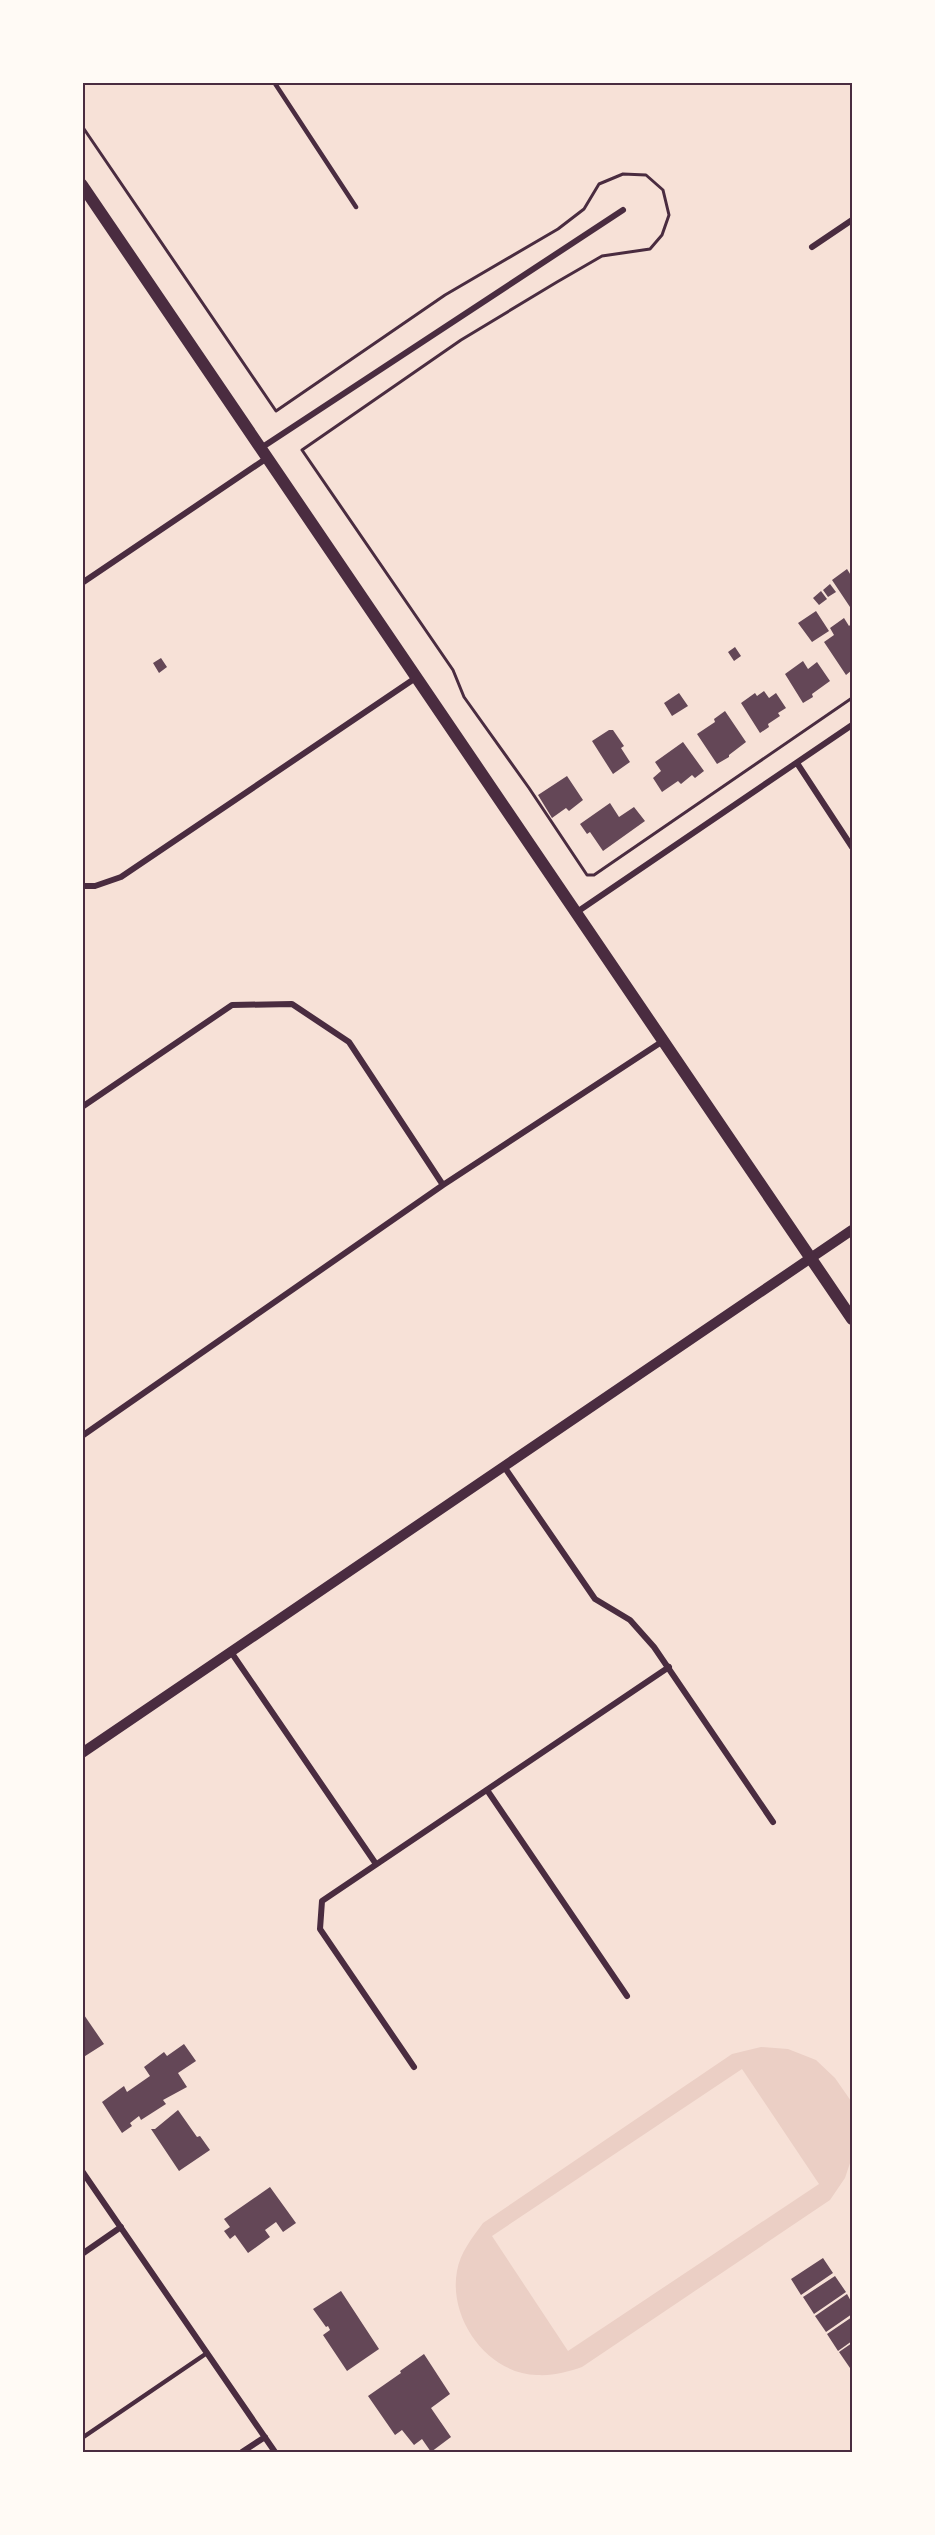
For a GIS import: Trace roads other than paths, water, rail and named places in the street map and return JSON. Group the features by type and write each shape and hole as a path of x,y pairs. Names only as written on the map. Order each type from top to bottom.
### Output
{"main road":[{"path":"82,185 852,1319"}],"street":[{"path":"82,583 265,452 623,210"},
{"path":"812,247 852,220"},
{"path":"82,886 95,885 121,877 417,677"},
{"path":"577,912 852,725"},
{"path":"797,763 852,847"},
{"path":"82,1107 232,1005 292,1004 349,1041 443,1185"},
{"path":"82,1436 443,1185 663,1040"},
{"path":"82,1753 505,1468 852,1230"},
{"path":"505,1468 595,1599 630,1620 669,1667 773,1822"},
{"path":"231,1652 376,1864"},
{"path":"414,2067 320,1929 322,1901 669,1667"},
{"path":"487,1790 627,1996"},
{"path":"82,2170 275,2452"},
{"path":"82,2254 121,2228"},
{"path":"242,2452 265,2437"}],"lane":[{"path":"274,82 356,207"},
{"path":"82,2438 207,2353"}]}
